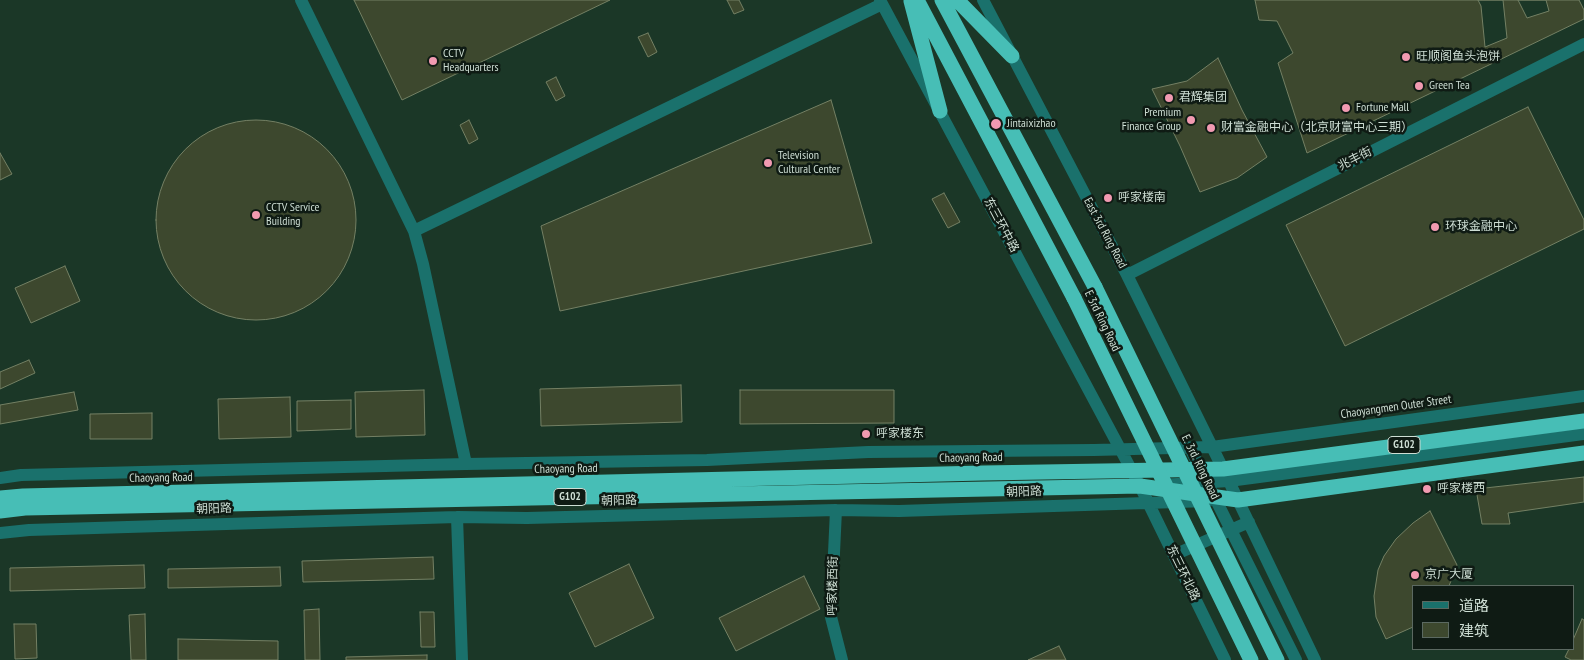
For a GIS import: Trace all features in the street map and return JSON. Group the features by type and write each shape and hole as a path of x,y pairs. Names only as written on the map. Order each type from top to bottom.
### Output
{"highway":[{"path":"911,0 940,111"},
{"name":"E 3rd Ring Road","path":"917,0 1074,298 1251,660"},
{"name":"E 3rd Ring Road","path":"942,0 1095,287"},
{"path":"957,0 1012,56"},
{"name":"E. 3rd. Ring Road","path":"1095,287 1277,660"},
{"name":"G102","path":"1133,471 1204,476 1226,475 1584,421"},
{"name":"G102","path":"1140,486 1216,499 1238,500 1584,453"},
{"name":"Chaoyang Road","path":"0,498 983,473 1133,471"},
{"name":"朝阳路","path":"0,511 35,508 1140,486"}],"street":[{"path":"301,0 414,231 423,264 466,464"},
{"name":"East 3rd Ring Road","path":"982,0 1127,275 1238,500"},
{"path":"414,231 881,2"},
{"name":"东三环中路","path":"881,2 1133,471"},
{"name":"兆丰街","path":"1127,275 1584,44"},
{"name":"Chaoyangmen Outer Street","path":"1121,450 1212,447 1584,396"},
{"path":"1226,475 1584,434"},
{"path":"1190,448 1296,660"},
{"path":"0,478 466,464 707,460 868,452 1121,450"},
{"name":"东三环北路","path":"1133,471 1223,659"},
{"path":"1140,486 1204,476"},
{"name":"朝阳路","path":"0,533 29,530 456,517 527,518 836,510 899,511 1216,499"},
{"path":"1238,500 1315,660"},
{"name":"呼家楼西街","path":"836,510 831,617 842,660"},
{"path":"456,517 462,660"},
{"path":"1174,555 1249,522"}],"building":[{"name":"CCTV Headquarters","path":"354,0 610,0 402,100"},
{"path":"727,0 739,0 744,10 734,14"},
{"name":"Fortune Mall","path":"1255,0 1579,0 1584,10 1584,19 1307,153 1278,63 1293,53 1277,21 1259,20"},
{"path":"1478,0 1503,0 1507,38 1485,47 1481,6"},
{"path":"1518,0 1546,0 1549,11 1527,18"},
{"path":"648,33 657,52 648,57 638,37"},
{"name":"财富金融中心（北京财富中心三期）","path":"1218,58 1242,110 1267,157 1237,178 1200,192 1152,89 1187,81"},
{"path":"556,77 565,96 556,101 546,82"},
{"name":"Television Cultural Center","path":"831,100 872,243 560,311 541,226"},
{"name":"环球金融中心","path":"1528,107 1584,220 1584,229 1345,346 1286,225"},
{"name":"CCTV Service Building","path":"256,120 275,122 303,132 319,143 333,157 348,182 354,201 356,220 354,239 344,267 333,283 319,297 294,312 275,318 256,320 237,318 209,308 193,297 179,283 164,258 158,239 156,220 158,201 168,173 179,157 193,143 218,128 237,122"},
{"path":"469,120 478,139 469,144 460,125"},
{"path":"0,153 12,174 0,180"},
{"path":"944,193 960,222 948,228 932,199"},
{"path":"65,266 80,301 31,323 15,288"},
{"path":"29,360 35,373 0,389 0,372"},
{"path":"681,385 682,422 541,426 540,389"},
{"path":"424,390 425,435 356,437 355,392"},
{"path":"740,390 894,390 894,423 740,424"},
{"path":"74,392 78,410 0,424 0,405"},
{"path":"290,397 291,437 219,439 218,399"},
{"path":"351,400 351,429 297,431 297,401"},
{"path":"152,413 152,439 90,439 90,414"},
{"path":"1584,477 1584,502 1508,513 1510,524 1482,524 1476,489"},
{"name":"京广大厦","path":"1430,511 1457,565 1449,585 1412,585 1412,627 1386,639 1376,617 1374,596 1378,570 1384,556 1396,539 1413,523"},
{"path":"433,557 434,579 303,582 302,561"},
{"path":"629,564 654,618 595,647 569,593"},
{"path":"144,565 145,588 10,591 10,568"},
{"path":"280,567 281,586 168,588 168,569"},
{"path":"804,576 820,609 736,651 719,618"},
{"path":"319,609 320,660 305,660 304,610"},
{"path":"420,612 434,612 435,647 421,647"},
{"path":"145,614 146,660 131,660 129,615"},
{"path":"1582,619 1584,620 1584,660 1571,660 1565,657 1568,650 1574,650 1574,638"},
{"path":"14,624 36,624 37,658 15,659"},
{"path":"178,639 278,641 278,660 178,660"},
{"path":"1059,646 1066,660 1028,660"},
{"path":"427,655 427,660 346,660 346,657"}],"place":[{"name":"旺顺阁鱼头泡饼","path":"1406,57"},
{"name":"CCTV Headquarters","path":"433,61"},
{"name":"Green Tea","path":"1419,86"},
{"name":"君辉集团","path":"1169,98"},
{"name":"Fortune Mall","path":"1346,108"},
{"name":"Premium Finance Group","path":"1191,120"},
{"name":"Jintaixizhao","path":"996,124"},
{"name":"财富金融中心（北京财富中心三期）","path":"1211,128"},
{"name":"Television Cultural Center","path":"768,163"},
{"name":"呼家楼南","path":"1108,198"},
{"name":"CCTV Service Building","path":"256,215"},
{"name":"环球金融中心","path":"1435,227"},
{"name":"呼家楼东","path":"866,434"},
{"name":"呼家楼西","path":"1427,489"},
{"name":"京广大厦","path":"1415,575"}]}
